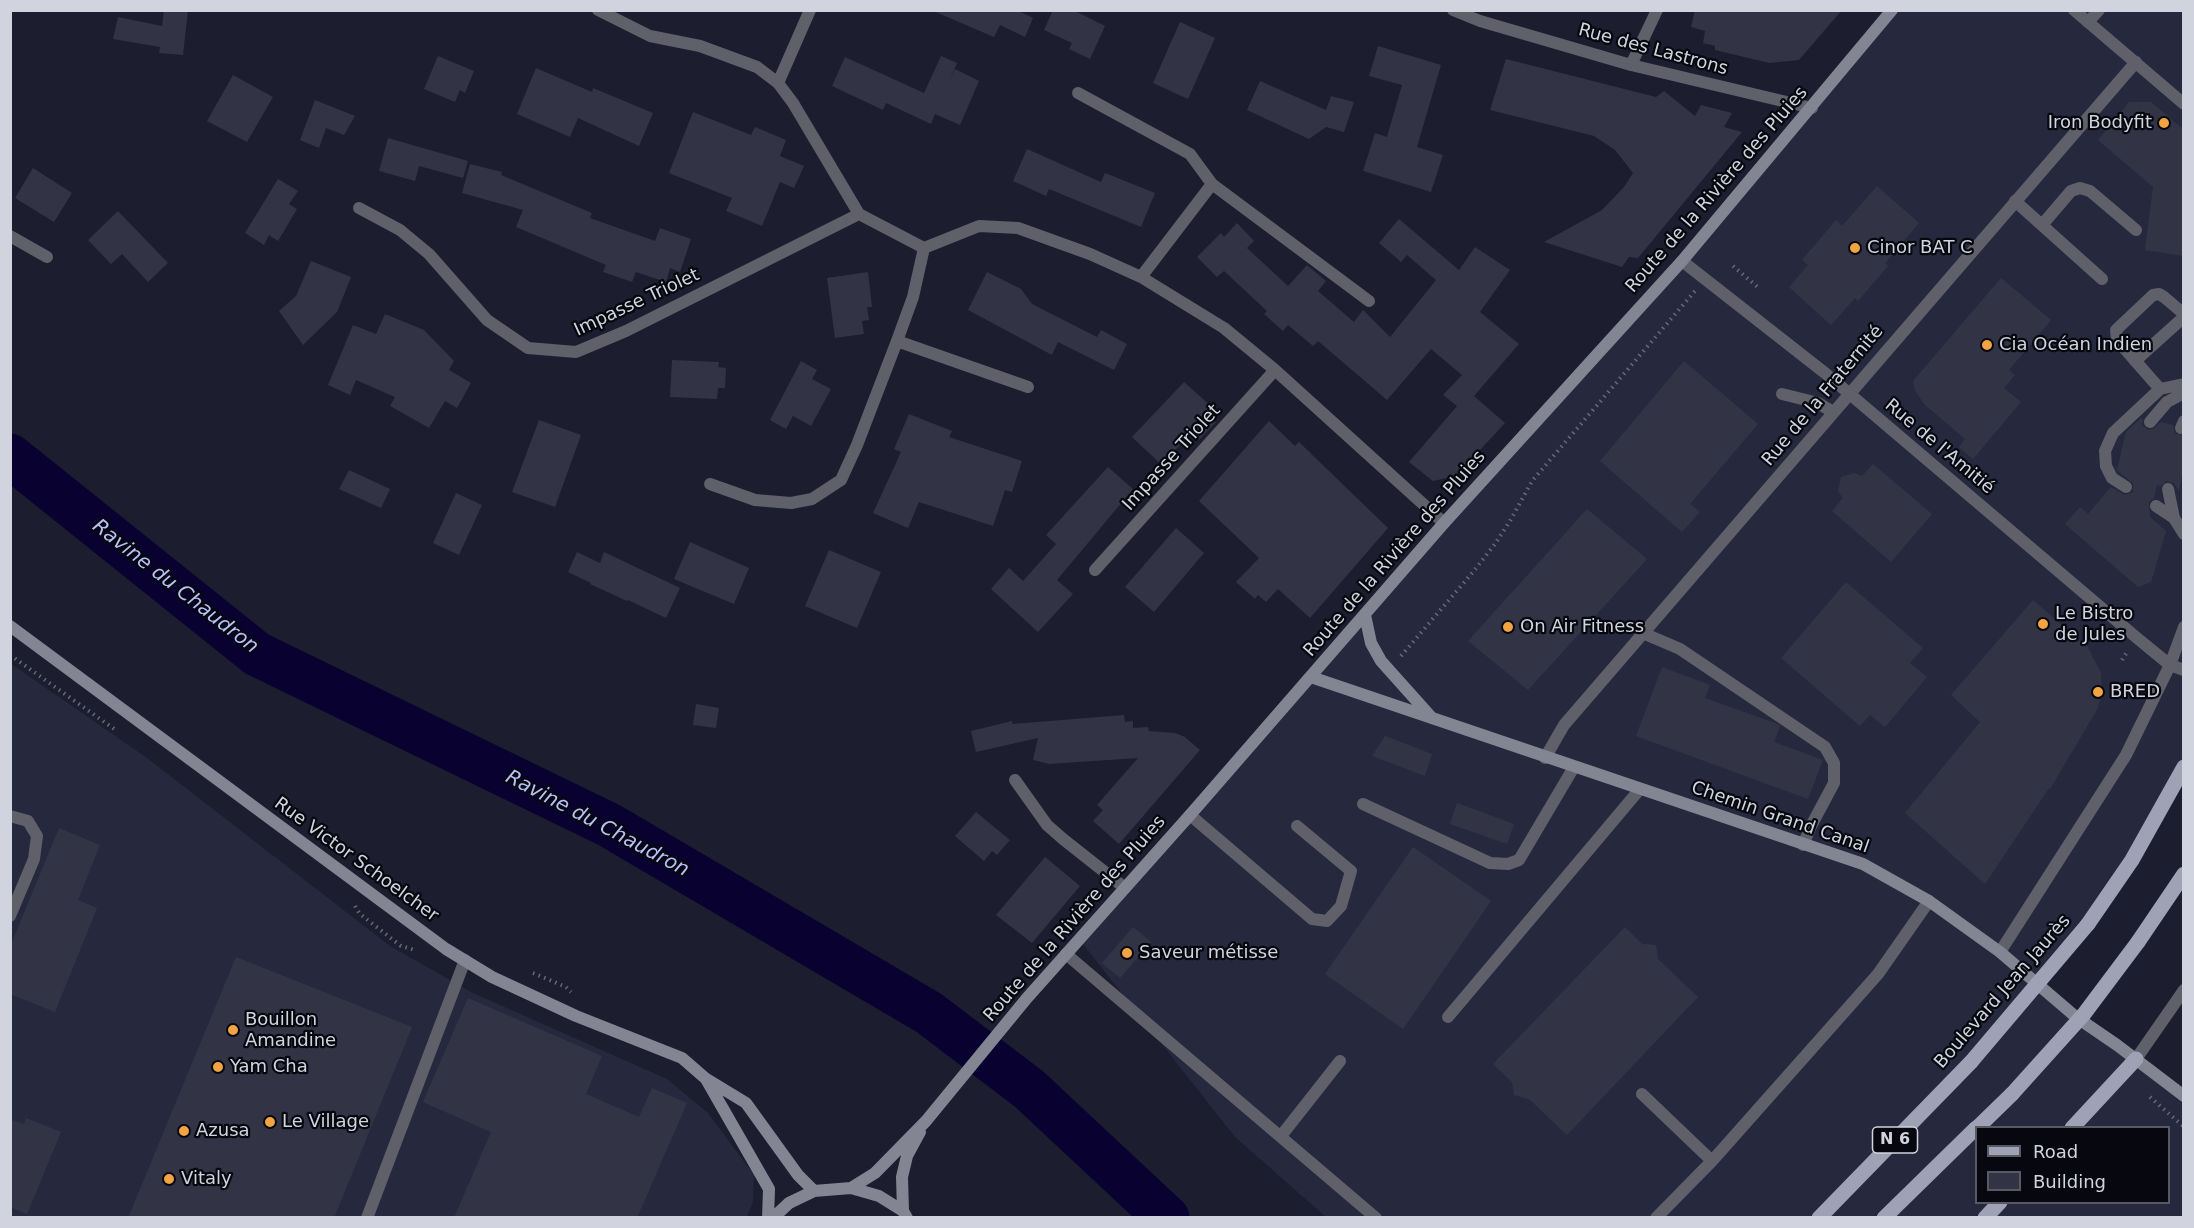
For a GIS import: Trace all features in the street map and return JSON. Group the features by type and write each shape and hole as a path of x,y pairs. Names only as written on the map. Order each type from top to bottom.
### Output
{"main road":[{"name":"Route de la Rivière des Pluies","path":"851,1188 875,1173 926,1120 1027,998 1444,523 1682,261 1892,10"},
{"path":"1365,615 1371,643 1389,670 1433,719"},
{"name":"Rue Victor Schoelcher","path":"10,626 447,949 492,977 576,1017 682,1058 705,1078 746,1103 798,1175 814,1191"},
{"name":"Chemin Grand Canal","path":"1311,677 1863,864 1929,901 2000,952 2076,1017 2184,1096"},
{"name":"Boulevard Jean Jaurès","path":"1819,1218 1971,1062 2088,924 2132,860 2184,766"},
{"name":"N 6","path":"1979,1126 2012,1095 2084,1014 2138,942 2184,874"},
{"path":"2074,1126 2136,1059"},
{"name":"Rue Victor Schoelcher","path":"705,1078 769,1189 770,1218"},
{"name":"Route de la Rivière des Pluies","path":"905,1214 902,1177 907,1156 926,1120"},
{"name":"N 6","path":"1884,1218 1975,1130"},
{"path":"770,1218 789,1203 814,1191 851,1188 879,1196 905,1214"},
{"path":"1984,1218 1999,1204"}],"street":[{"path":"598,10 650,36 700,46 758,68 778,83 793,103 859,214 924,248 979,226 1018,228 1090,254 1141,277 1224,328 1275,370 1444,523"},
{"path":"778,83 810,10"},
{"name":"Rue des Lastrons","path":"1453,10 1480,21 1630,65 1812,108"},
{"path":"1630,65 1657,10"},
{"path":"2074,10 2184,104"},
{"path":"2088,22 2099,10"},
{"name":"Rue de la Fraternité","path":"1545,758 1564,725 1645,634 1848,394 2136,62"},
{"path":"1078,93 1190,154 1212,184 1370,301"},
{"path":"1141,277 1212,184"},
{"path":"2042,225 2071,191 2080,188 2090,190 2136,230"},
{"path":"2015,201 2102,279"},
{"name":"Impasse Triolet","path":"358,208 400,230 429,254 487,320 528,348 576,352 626,331 859,214"},
{"path":"10,236 47,257"},
{"path":"710,483 755,500 791,503 812,499 841,480 857,445 913,297 924,248"},
{"name":"Rue de l'Amitié","path":"1682,261 1825,373 2170,665 2184,670"},
{"path":"2136,361 2184,316 2159,294 2153,295 2116,330 2115,335 2117,340 2160,389"},
{"path":"897,341 1028,387"},
{"name":"Impasse Triolet","path":"1095,570 1275,370"},
{"path":"2126,487 2112,478 2106,466 2105,451 2113,434 2160,389 2184,384"},
{"path":"2150,422 2167,402 2184,393"},
{"path":"1782,394 1818,403 1833,412"},
{"path":"2168,489 2174,518 2184,534"},
{"path":"2156,506 2174,518"},
{"path":"2000,952 2126,755 2170,665 2184,627"},
{"path":"1645,634 1680,649 1825,747 1834,763 1834,783 1803,844"},
{"path":"1363,804 1490,863 1508,864 1519,860 1574,767"},
{"path":"1015,780 1047,825 1125,888"},
{"path":"1448,1017 1640,789"},
{"path":"1190,815 1312,920 1327,921 1341,906 1351,871 1298,826"},
{"path":"10,816 28,821 37,836 34,859 10,916"},
{"path":"1656,1218 1712,1161 1878,974 1929,901"},
{"path":"1066,954 1376,1218"},
{"path":"368,1218 465,960"},
{"path":"2136,1059 2184,990"},
{"path":"1281,1136 1340,1061"},
{"path":"1642,1094 1712,1161"}],"path":[{"path":"1733,266 1760,289"},
{"path":"1389,670 1481,563 1510,521 1532,481 1701,284"},
{"path":"530,972 566,987 574,996"},
{"path":"2150,1097 2184,1127"}],"shaded area":[{"path":"1892,11 2183,11 2183,767 2132,860 2031,979 2183,1096 2183,1217 1326,1217 1235,1137 1079,939 1682,261"},
{"path":"10,663 147,758 390,946 473,993 667,1079 708,1113 754,1175 753,1202 747,1217 11,1217"}],"building":[{"path":"164,10 188,10 183,55 159,53 160,47 113,39 118,17 162,26"},
{"path":"931,10 1017,10 1033,18 1025,37 1000,25 994,37"},
{"path":"1053,10 1073,10 1105,26 1090,59 1069,49 1072,43 1044,30"},
{"path":"1695,10 1842,10 1799,60 1769,63 1715,50 1715,46 1703,43 1705,31 1691,27"},
{"path":"1180,22 1215,38 1188,99 1153,83"},
{"path":"1378,46 1441,65 1417,147 1443,155 1431,192 1363,171 1375,133 1387,137 1402,85 1369,76"},
{"path":"438,56 474,71 465,93 460,90 455,102 424,89"},
{"path":"941,56 957,63 949,82 955,69 979,81 960,125 935,114 931,124 886,103 883,110 832,86 845,57 924,93"},
{"path":"1506,59 1656,97 1664,91 1695,116 1701,105 1732,113 1724,127 1742,132 1638,258 1629,257 1622,267 1544,242 1602,210 1624,187 1633,173 1615,150 1594,136 1490,110"},
{"path":"536,68 592,92 593,88 653,113 639,146 578,118 570,137 517,114"},
{"path":"233,75 273,97 247,142 207,121"},
{"path":"1260,81 1326,110 1331,96 1354,102 1344,132 1326,127 1309,139 1247,110"},
{"path":"315,100 355,116 344,135 326,128 319,148 300,140"},
{"path":"2129,102 2151,102 2184,130 2184,256 2145,250 2153,187 2098,140"},
{"path":"693,112 751,135 755,127 786,140 780,156 804,166 794,188 780,182 762,226 726,211 732,198 669,173"},
{"path":"388,138 468,161 463,178 419,166 415,181 379,171"},
{"path":"1027,149 1101,182 1105,173 1155,193 1141,227 1049,189 1046,196 1013,181"},
{"path":"470,164 502,172 501,175 592,213 590,218 655,241 660,228 691,239 680,272 670,268 666,282 636,272 632,282 603,272 606,265 516,227 523,210 462,193"},
{"path":"33,168 72,193 54,222 15,198"},
{"path":"278,179 298,191 289,204 297,209 278,241 269,235 264,245 245,233"},
{"name":"Cinor BAT C","path":"1877,186 1919,223 1885,263 1888,266 1858,301 1855,298 1831,325 1789,287 1808,265 1802,260 1836,220 1842,226"},
{"path":"118,211 168,263 148,282 122,254 111,264 88,240"},
{"path":"1399,219 1459,270 1475,247 1510,270 1480,312 1519,344 1474,396 1505,423 1456,476 1433,481 1409,462 1457,406 1443,395 1462,375 1431,349 1387,400 1318,341 1313,346 1288,325 1283,331 1264,314 1267,311 1224,271 1217,277 1197,257 1221,233 1224,237 1237,223 1254,241 1247,248 1288,286 1307,265 1326,281 1318,291 1354,322 1363,310 1390,337 1436,280 1407,255 1401,262 1379,243"},
{"path":"311,261 351,277 337,312 303,345 279,311 296,296"},
{"path":"868,272 872,307 867,307 869,320 862,321 864,334 835,338 827,278"},
{"path":"987,272 1021,289 1032,304 1097,337 1101,330 1127,344 1114,370 1058,342 1052,355 968,310"},
{"name":"Cia Océan Indien","path":"2001,278 2051,320 2009,370 2015,375 2004,388 2021,402 1973,459 1959,447 1965,439 1924,404 1915,390 1913,381"},
{"path":"385,314 424,330 454,361 449,370 471,383 457,408 445,401 429,428 390,406 395,397 356,380 350,395 328,385 353,325 376,334"},
{"path":"672,360 719,362 718,367 726,368 725,388 718,388 717,399 670,397"},
{"path":"801,361 817,370 812,379 831,389 811,426 793,416 786,429 770,420"},
{"path":"1684,361 1758,424 1690,504 1700,512 1682,532 1600,461"},
{"path":"1184,382 1213,408 1207,414 1216,422 1199,440 1192,432 1166,460 1166,469 1132,437"},
{"path":"909,414 952,431 949,437 1022,461 1012,492 1005,490 993,526 919,502 908,528 873,513 901,452 894,449"},
{"path":"2141,418 2143,419 2142,425 2148,430 2161,422 2173,425 2175,433 2184,436 2184,464 2179,491 2174,483 2166,481 2161,486 2157,485 2154,498 2149,502 2150,517 2166,531 2151,582 2138,587 2065,524 2080,507 2088,514 2111,487 2125,495 2133,492 2133,483 2117,470 2126,432"},
{"path":"539,420 581,435 555,507 512,492"},
{"path":"1269,421 1295,446 1299,442 1388,528 1310,618 1278,589 1266,602 1258,595 1255,599 1236,582 1259,558 1199,501"},
{"path":"1873,464 1932,514 1891,562 1832,511 1843,498 1838,491 1841,477 1854,473 1862,476"},
{"path":"1108,467 1133,489 1057,580 1073,594 1038,632 991,589 1009,568 1023,581 1056,544 1046,535"},
{"path":"349,470 390,489 381,508 339,489"},
{"path":"456,493 482,505 459,555 433,543"},
{"path":"1587,509 1647,559 1528,690 1468,641"},
{"path":"1176,528 1204,553 1154,612 1125,587"},
{"path":"690,542 749,568 734,604 674,579"},
{"path":"829,550 881,572 857,628 805,606"},
{"path":"577,552 600,563 604,552 680,588 666,618 568,572"},
{"path":"1846,582 1923,648 1910,663 1927,677 1885,727 1870,715 1860,726 1781,658"},
{"path":"2033,600 2083,644 2085,642 2101,673 2102,692 2098,708 2050,789 1985,884 1905,813 1980,722 1951,695"},
{"path":"1662,667 1710,685 1705,698 1780,726 1774,742 1823,760 1808,799 1636,736"},
{"path":"696,704 719,708 716,728 693,725"},
{"path":"1124,715 1125,722 1133,721 1133,728 1148,727 1149,731 1175,733 1185,737 1200,750 1119,844 1093,821 1103,810 1097,805 1138,758 1049,764 1033,760 1038,738 976,752 971,731 1012,721 1012,724"},
{"path":"1385,736 1432,754 1425,776 1372,756"},
{"path":"1457,803 1514,824 1507,844 1450,824"},
{"path":"976,812 1010,840 997,855 992,851 984,861 955,836"},
{"path":"59,828 100,845 78,900 97,908 55,1012 10,994 10,947"},
{"path":"1413,847 1491,901 1403,1029 1325,974"},
{"path":"1045,857 1080,886 1032,943 996,915"},
{"path":"1133,927 1151,942 1120,978 1102,963"},
{"path":"1625,927 1642,944 1656,945 1658,959 1698,997 1567,1135 1529,1099 1514,1095 1512,1082 1493,1064"},
{"name":"Le Village","path":"236,957 412,1027 334,1218 128,1218"},
{"path":"468,998 602,1056 586,1094 639,1117 652,1088 687,1103 637,1218 454,1218 491,1132 423,1102"},
{"path":"26,1118 61,1132 27,1214 10,1207 10,1119 24,1124"}],"waterway":[{"name":"Ravine du Chaudron","path":"10,456 257,654 609,825 929,1013 1029,1089 1167,1218"}],"place":[{"name":"Iron Bodyfit","path":"2164,123"},
{"name":"Cinor BAT C","path":"1855,248"},
{"name":"Cia Océan Indien","path":"1987,345"},
{"name":"Le Bistro de Jules","path":"2043,624"},
{"name":"On Air Fitness","path":"1508,627"},
{"name":"BRED","path":"2098,692"},
{"name":"Saveur métisse","path":"1127,953"},
{"name":"Bouillon Amandine","path":"233,1030"},
{"name":"Yam Cha","path":"218,1067"},
{"name":"Le Village","path":"270,1122"},
{"name":"Azusa","path":"184,1131"},
{"name":"Vitaly","path":"169,1179"}]}
